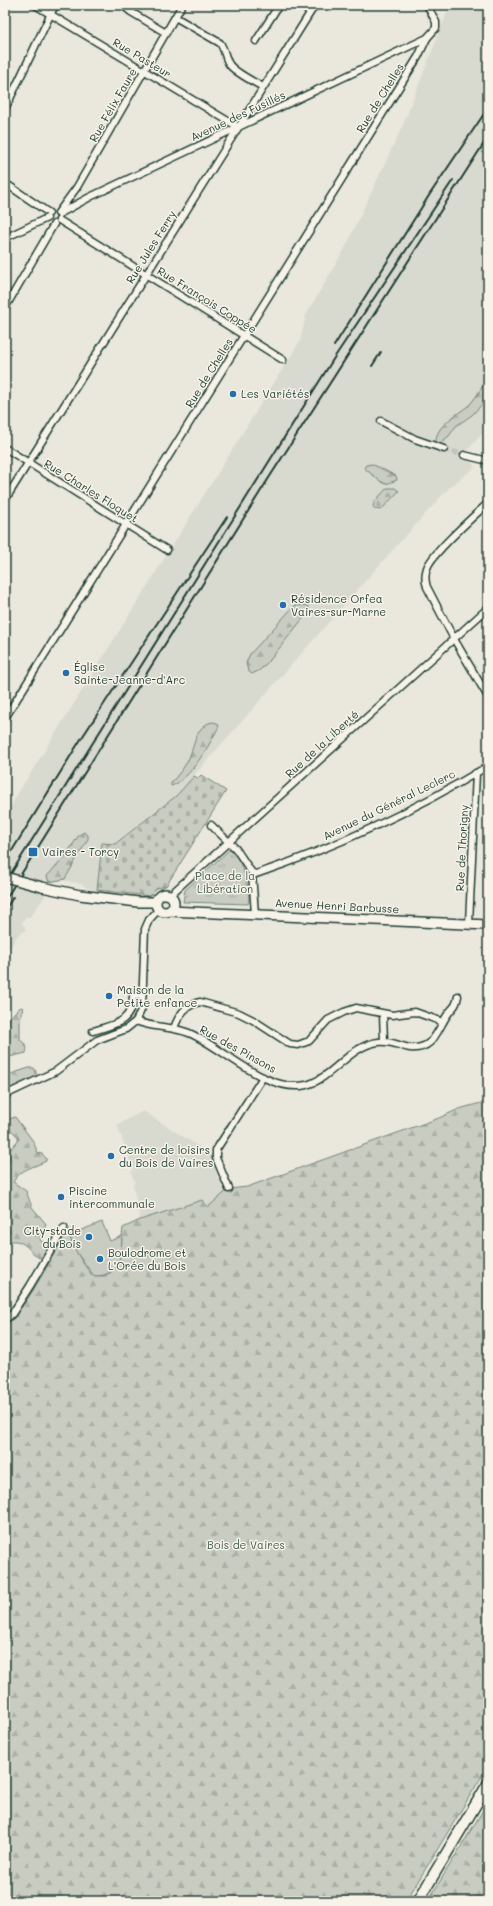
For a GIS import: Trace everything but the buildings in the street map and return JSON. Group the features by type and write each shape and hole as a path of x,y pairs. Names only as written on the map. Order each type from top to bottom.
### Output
{"main road":[{"path":"5,877 80,895 138,902 157,906 163,912 169,911 173,907 172,899"},
{"path":"157,906 157,897 162,894 172,899 186,912"},
{"name":"Avenue Henri Barbusse","path":"169,911 488,924"},
{"path":"418,1901 488,1784"}],"street":[{"name":"Rue Pasteur","path":"35,5 238,127"},
{"path":"5,109 55,5"},
{"path":"126,5 126,8 131,12 166,33"},
{"name":"Rue Félix Faure","path":"5,308 182,5"},
{"path":"256,41 279,5"},
{"path":"300,5 310,12"},
{"name":"Rue Jules Ferry","path":"5,500 314,5"},
{"name":"Rue de Chelles","path":"5,718 418,57 427,38 436,28 436,22 427,5"},
{"path":"176,17 220,43 224,48 228,64 263,87"},
{"name":"Avenue des Fusillés","path":"58,218 90,198 427,38"},
{"path":"5,184 48,215"},
{"path":"5,238 54,211 58,218"},
{"name":"Rue François Coppée","path":"48,215 49,222 58,218 283,360"},
{"path":"381,421 415,439 444,449"},
{"name":"Rue Charles Floquet","path":"5,448 167,550"},
{"path":"464,454 488,461"},
{"path":"488,503 434,557 427,569 425,578 427,587 454,639 488,696"},
{"name":"Rue de la Liberté","path":"172,899 230,842 488,608"},
{"name":"Avenue du Général Leclerc","path":"252,873 256,874 275,867 360,832 488,766"},
{"name":"Rue de Thorigny","path":"469,924 476,773"},
{"path":"211,825 230,842 252,873 255,914"},
{"path":"5,1094 52,1074 97,1040 126,1029 136,1021 142,1008 145,929 157,906"},
{"path":"93,1032 124,1020 131,1011 133,996 142,996"},
{"name":"Rue des Pinsons","path":"136,1021 145,1025 174,1028 202,1039 263,1077 284,1084 306,1084 322,1076 361,1047 384,1041 410,1048 422,1046 434,1038 448,1014 456,1006 458,996"},
{"path":"174,1028 179,1015 183,1010 194,1003 206,1003 239,1013 253,1020 290,1044 298,1045 309,1041 328,1020 344,1012 364,1008 383,1014 415,1012 443,1022"},
{"path":"383,1014 384,1041"},
{"path":"229,1189 216,1158 216,1150 263,1077"},
{"path":"5,1320 12,1314 30,1286 64,1228"}],"shaded area":[{"path":"450,5 488,5 488,427 462,457 469,459 475,467 448,489 176,796 115,844 102,843 97,890 87,888 81,884 62,880 46,883 45,896 30,917 26,917 22,923 26,930 18,935 5,956 5,821 15,798 300,341 306,315 345,248 403,125"},
{"path":"143,1111 211,1154 218,1178 221,1178 226,1191 208,1207 202,1201 140,1220 133,1184 135,1182 131,1172 133,1170 117,1125"}],"green space":[{"path":"488,376 488,398 472,415 456,426 449,436 439,444 436,441 440,429 444,424 471,403"},
{"path":"372,464 396,476 397,480 386,484 380,481 364,468 366,465"},
{"path":"387,488 395,488 399,491 381,510 375,509 373,506 375,501"},
{"path":"294,606 309,606 308,612 270,660 260,670 252,674 248,671 246,663 250,654"},
{"path":"212,722 217,723 219,726 211,742 185,777 178,783 171,786 171,783 188,760 199,732 206,724"},
{"path":"201,775 226,791 166,886 157,888 149,896 97,890 102,843 115,844 176,796 194,776 198,778"},
{"path":"84,832 88,835 88,839 65,879 49,882 47,876 64,858 79,835"},
{"name":"Place de la Libération","path":"229,850 238,858 244,874 247,883 249,899 248,904 183,902 185,890"},
{"path":"21,1007 23,1008 20,1020 20,1040 26,1045 26,1053 5,1058 5,1036 8,1023 10,1018"},
{"path":"29,1068 34,1068 36,1072 36,1076 32,1084 5,1092 5,1076"},
{"name":"Bois de Vaires","path":"488,1101 488,1766 406,1901 5,1901 5,1323 12,1318 29,1297 64,1237 69,1235 79,1257 93,1276 103,1275 111,1272 119,1261 123,1228 140,1220 202,1200 208,1207 229,1189 247,1187 439,1118 459,1109"},
{"path":"15,1117 33,1141 38,1153 42,1154 46,1158 46,1161 24,1171 16,1177 13,1182 26,1191 32,1207 46,1224 40,1240 50,1247 43,1257 39,1258 25,1245 17,1241 7,1242 6,1240 10,1230 5,1227 5,1169 10,1161 9,1151 19,1139 9,1128 7,1120"},
{"name":"Boulodrome et L’Orée du Bois","path":"102,1222 110,1241 122,1236 122,1256 118,1265 108,1274 94,1276 76,1252 69,1235"},
{"path":"488,1802 488,1901 428,1901 434,1891"}],"tunnel":[{"path":"444,449 464,455"}],"railway":[{"path":"334,346 430,194 488,108"},
{"path":"5,900 267,481 488,137"},
{"path":"5,883 334,358 453,180"},
{"path":"372,366 381,352"},
{"path":"5,862 81,739 227,517"},
{"path":"5,910 13,897"}],"place":[{"name":"Les Variétés","path":"233,394"},
{"name":"Résidence Orfea Vaires-sur-Marne","path":"283,605"},
{"name":"Église Sainte-Jeanne-d'Arc","path":"66,673"},
{"name":"Vaires - Torcy","path":"33,852"},
{"name":"Maison de la Petite enfance","path":"109,996"},
{"name":"Centre de loisirs du Bois de Vaires","path":"111,1156"},
{"name":"Piscine intercommunale","path":"61,1197"},
{"name":"City-stade du Bois","path":"89,1237"},
{"name":"Boulodrome et L’Orée du Bois","path":"100,1259"}]}
